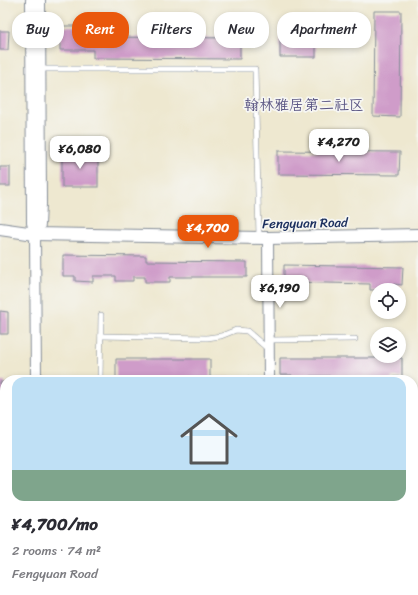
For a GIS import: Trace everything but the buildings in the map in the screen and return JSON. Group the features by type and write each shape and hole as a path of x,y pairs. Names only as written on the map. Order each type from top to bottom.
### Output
{"street":[{"path":"31,0 32,223 35,234 36,375"},
{"path":"35,234 40,225 41,204 40,0"},
{"name":"Fengyuan Road","path":"0,230 35,234 264,238 418,236"},
{"path":"264,238 269,375"}],"lane":[{"path":"40,69 255,69 264,238"},
{"path":"100,375 101,316"},
{"path":"101,336 207,338 221,336 236,330 247,331 269,345 355,339"}],"district":[{"name":"翰林雅居第二社区","path":"304,105"}]}
